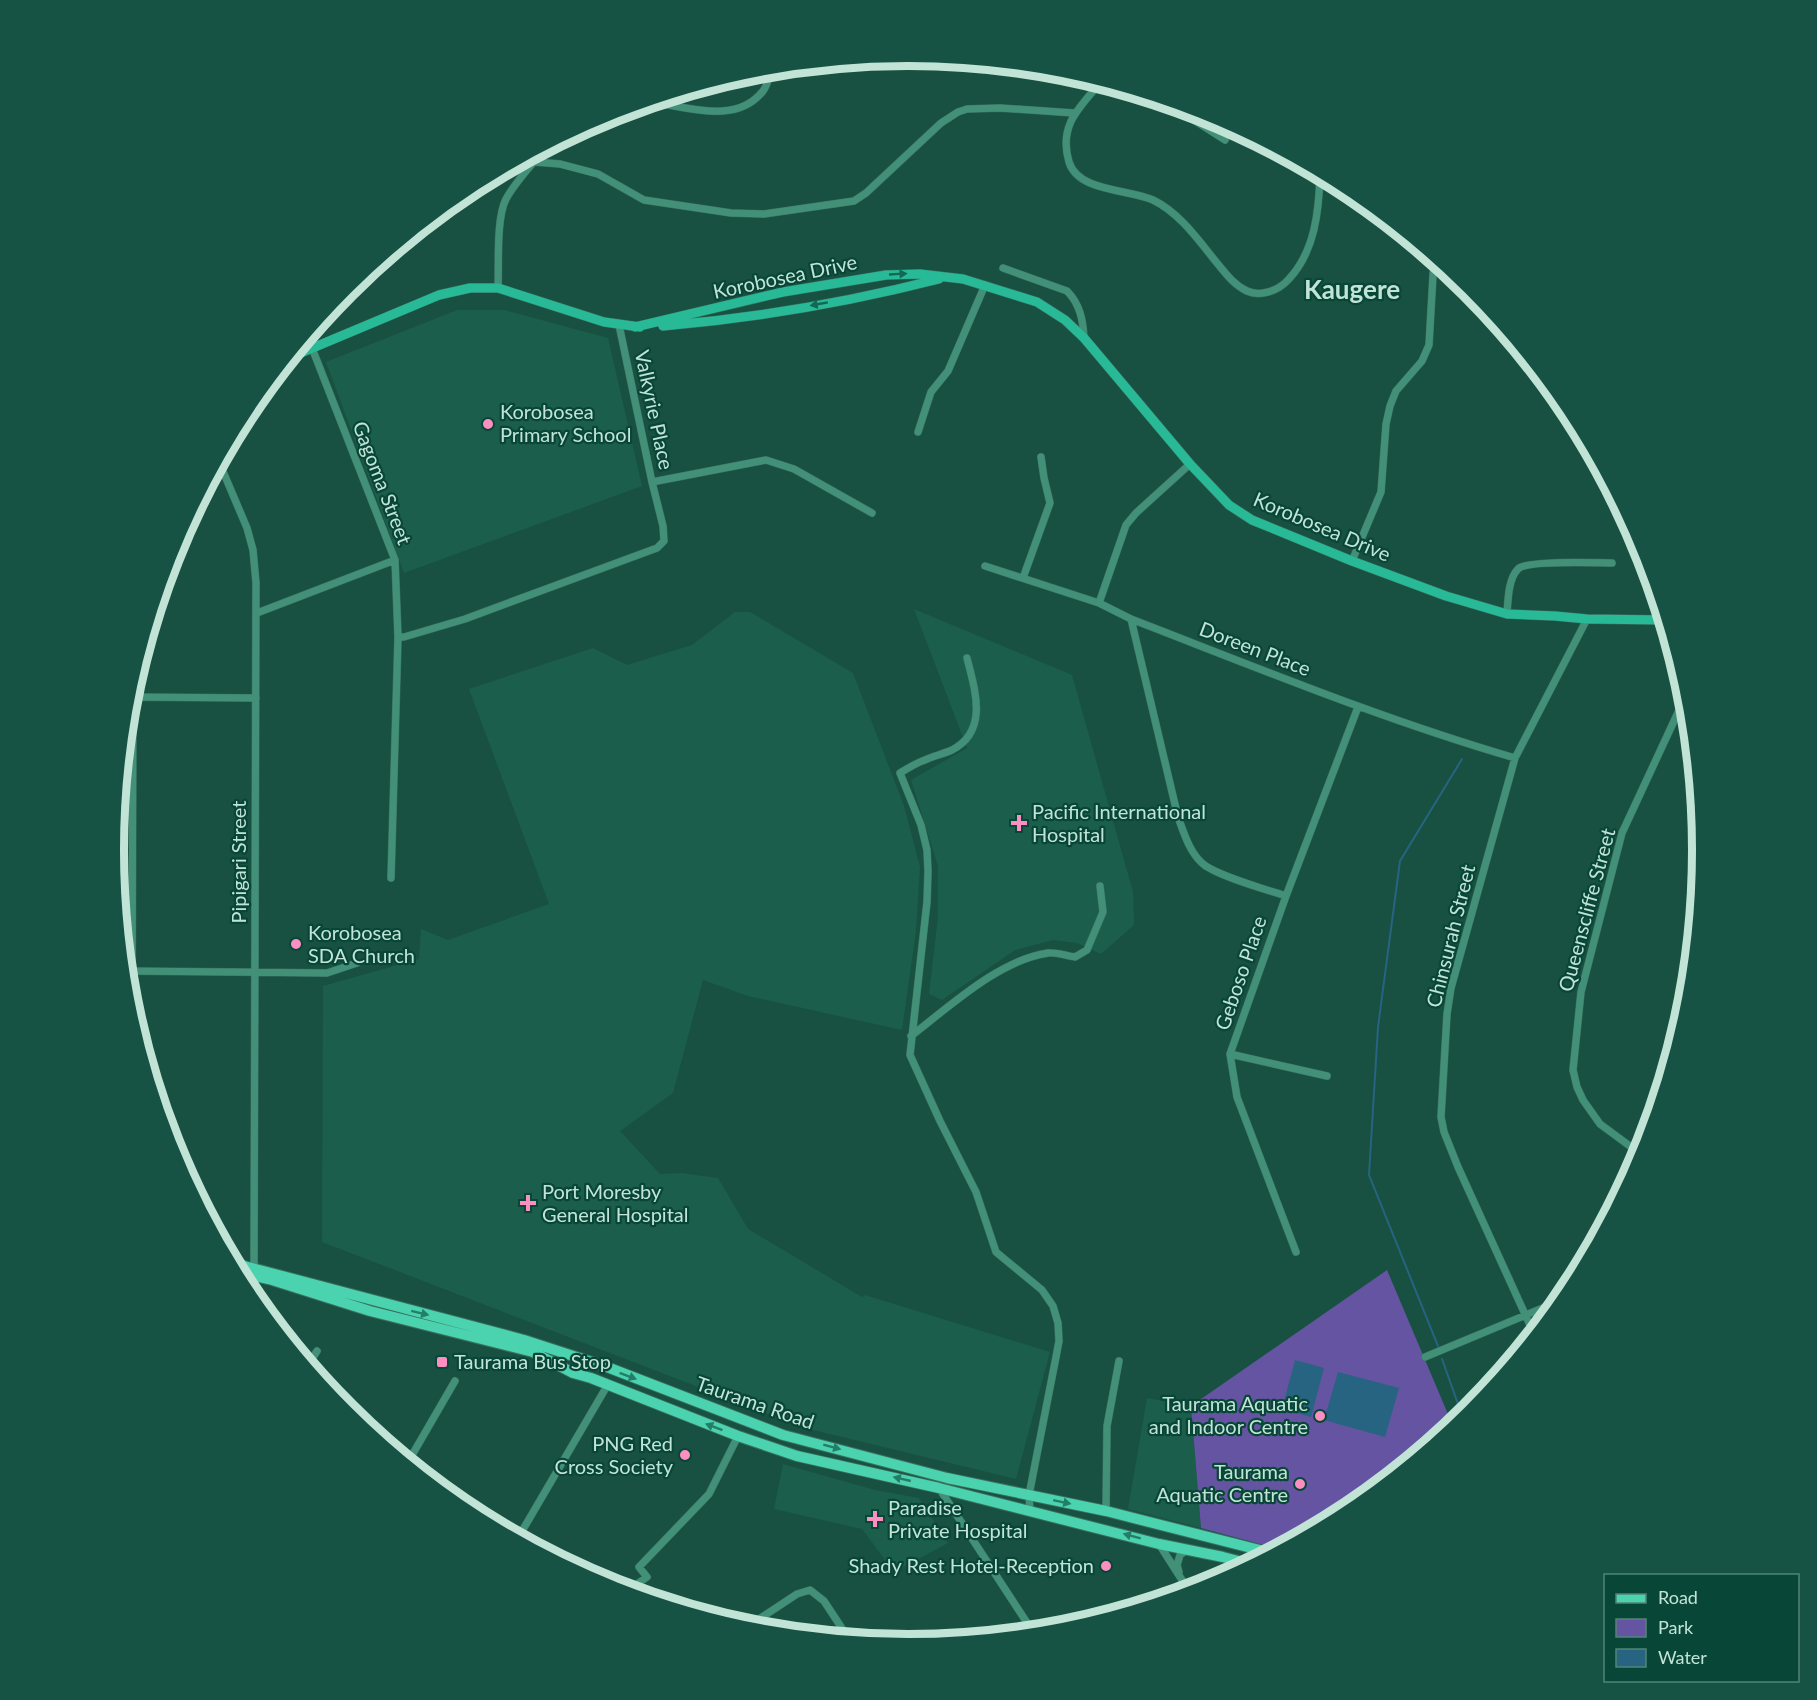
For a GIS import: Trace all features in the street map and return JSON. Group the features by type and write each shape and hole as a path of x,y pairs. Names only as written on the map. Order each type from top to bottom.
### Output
{"main road":[{"name":"Korobosea Drive","path":"635,327 783,292 904,273 963,279 985,285 1037,302 1065,320 1084,338 1190,464 1240,513 1252,520 1446,596 1507,614 1587,619 1658,620"},
{"name":"Korobosea Drive","path":"304,351 439,294 470,288 498,288 620,325 635,327 680,324 786,310 876,294 944,278"},
{"name":"Taurama Road","path":"245,1266 524,1340 607,1367 783,1435 947,1478 1106,1511 1261,1550"},
{"name":"Taurama Road","path":"250,1275 370,1311 533,1352 573,1373 797,1456 939,1488 1237,1561"},
{"path":"1156,1543 1157,1524"}],"street":[{"path":"667,105 712,112 732,110 747,105 763,91 767,79"},
{"path":"1095,89 1074,113 1069,124 1067,148 1069,162 1077,175 1105,189 1136,194 1168,209 1186,226 1233,282 1247,291 1255,294 1279,288 1296,270 1309,246 1316,223 1319,183"},
{"path":"498,288 501,215 506,200 535,162 560,164 598,174 644,200 731,213 764,214 854,201 866,193 941,123 966,109 1000,108 1074,113"},
{"path":"1195,121 1225,140"},
{"path":"1003,268 1067,291 1073,297 1083,317 1084,338"},
{"path":"1352,561 1381,492 1386,424 1390,406 1396,391 1422,361 1429,345 1433,269"},
{"path":"918,432 931,392 948,371 985,285"},
{"name":"Valkyrie Place","path":"620,325 652,482 766,460 794,469 872,513"},
{"name":"Gagoma Street","path":"257,613 395,561 312,348"},
{"path":"1023,578 1050,503 1041,457"},
{"path":"1099,603 1126,525 1190,464"},
{"name":"Pipigari Street","path":"223,471 247,528 253,550 257,613 254,1268"},
{"path":"398,637 420,633 465,619 657,548 664,541 663,526 652,482"},
{"path":"391,878 398,637 395,561"},
{"path":"1507,614 1509,590 1517,570 1522,566 1612,564"},
{"name":"Doreen Place","path":"985,566 1099,603 1131,619 1358,707 1515,758"},
{"path":"1131,619 1178,817 1189,846 1203,865 1235,879 1286,896"},
{"name":"Chinsurah Street","path":"1531,1326 1444,1132 1441,1117 1447,1014 1451,988 1515,758 1587,619"},
{"path":"967,658 976,694 977,712 970,735 952,750 924,760 900,773 921,825 927,850 928,871 927,902 910,1055 940,1122 976,1192 996,1252 1042,1290 1053,1306 1058,1323 1059,1341 1029,1495 1030,1511"},
{"path":"140,697 256,698"},
{"name":"Geboso Place","path":"1296,1252 1237,1097 1230,1054 1286,896 1358,707"},
{"name":"Queenscliffe Street","path":"1634,1148 1600,1124 1582,1100 1577,1088 1573,1070 1581,992 1622,833 1679,710"},
{"path":"129,934 131,752"},
{"path":"911,1036 982,981 1020,962 1049,953 1075,957 1088,950 1103,912 1100,886"},
{"path":"134,971 327,973 357,963"},
{"path":"1230,1054 1327,1076"},
{"path":"1425,1358 1544,1307"},
{"path":"312,1358 316,1352"},
{"path":"1106,1511 1107,1426 1119,1361"},
{"path":"412,1456 455,1381"},
{"path":"522,1532 607,1386"},
{"path":"636,1585 647,1577 639,1566 709,1494 738,1436"},
{"path":"939,1488 1028,1624"},
{"path":"1156,1543 1184,1583"},
{"path":"1180,1578 1178,1559 1183,1551 1187,1550"},
{"path":"759,1619 797,1594 810,1590 824,1601 844,1631"}],"shaded area":[{"name":"Korobosea Primary School","path":"457,310 504,310 608,338 642,486 404,573 326,362"},
{"name":"Pacific International Hospital","path":"914,609 1072,675 1133,892 1134,925 1101,954 1077,943 1053,940 1015,950 942,1000 929,994 938,917 938,866 911,780 967,748"},
{"path":"735,612 750,612 853,673 904,806 920,867 916,931 902,1030 748,996 703,980 673,1093 620,1131 660,1174 682,1173 718,1178 748,1229 862,1297 865,1295 1050,1352 1016,1479 805,1428 322,1242 323,986 419,959 421,929 448,940 549,904 469,689 593,648 627,665 692,645"},
{"path":"1147,1398 1191,1406 1201,1528 1128,1509"},
{"name":"Paradise Private Hospital","path":"783,1464 875,1490 919,1498 948,1543 894,1572 862,1529 774,1509"}],"green space":[{"name":"Taurama Aquatic and Indoor Centre","path":"1387,1270 1449,1417 1386,1472 1344,1502 1268,1546 1201,1528 1191,1406"}],"water":[{"path":"1295,1360 1324,1368 1311,1417 1282,1409"},
{"path":"1338,1372 1399,1388 1385,1437 1324,1420"}],"waterway":[{"path":"1438,1346 1369,1175 1378,1027 1400,861 1462,759"},
{"path":"1442,1359 1459,1407"}],"place":[{"name":"Korobosea Primary School","path":"488,424"},
{"name":"Pacific International Hospital","path":"1019,823"},
{"name":"Korobosea SDA Church","path":"296,944"},
{"name":"Port Moresby General Hospital","path":"528,1203"},
{"name":"Taurama Bus Stop","path":"442,1362"},
{"name":"Taurama Aquatic and Indoor Centre","path":"1320,1416"},
{"name":"PNG Red Cross Society","path":"685,1455"},
{"name":"Taurama Aquatic Centre","path":"1300,1484"},
{"name":"Paradise Private Hospital","path":"875,1519"},
{"name":"Shady Rest Hotel-Reception","path":"1106,1566"}],"district":[{"name":"Kaugere","path":"1352,290"}]}
